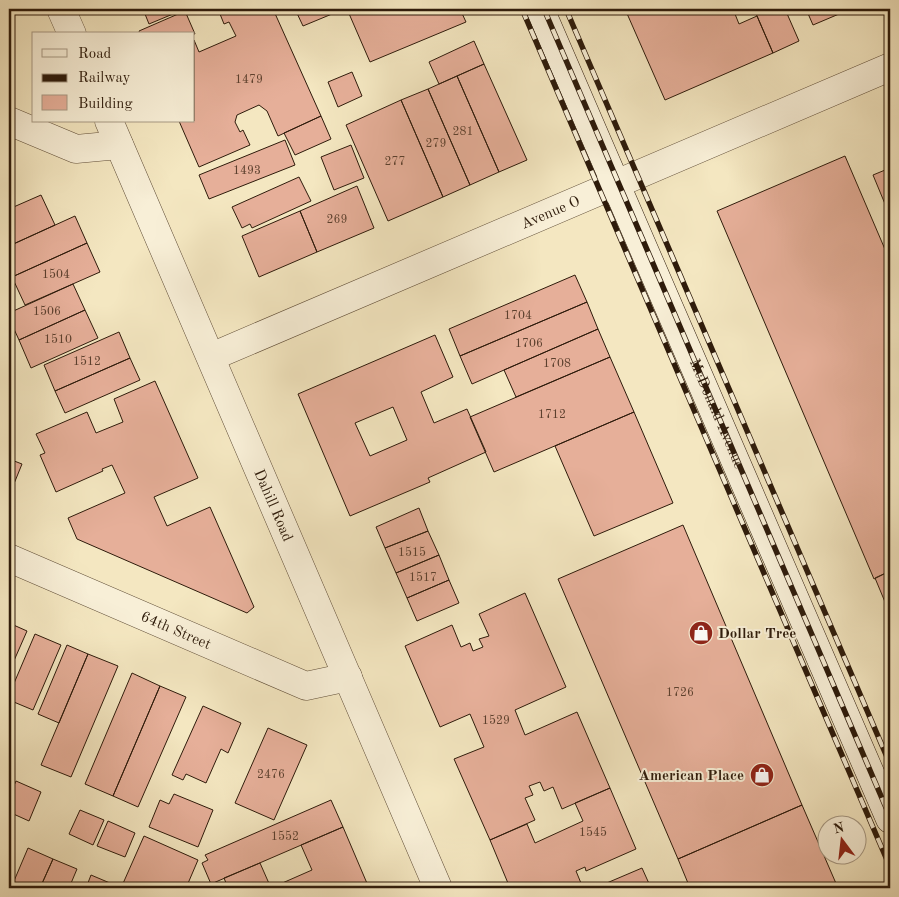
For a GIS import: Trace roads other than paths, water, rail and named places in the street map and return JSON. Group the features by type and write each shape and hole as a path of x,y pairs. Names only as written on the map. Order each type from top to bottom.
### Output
{"street":[{"path":"61,9 71,32"},
{"name":"McDonald Avenue","path":"540,9 890,819"},
{"name":"Avenue O","path":"210,357 890,67"},
{"path":"9,121 76,149 114,133"},
{"name":"Dahill Road","path":"114,133 438,888"},
{"name":"64th Street","path":"9,558 306,686 348,678"}],"railway":[{"path":"522,9 890,867"},
{"path":"544,9 890,817"},
{"path":"566,9 890,764"}],"place":[{"name":"Dollar Tree","path":"701,633"},
{"name":"American Place","path":"762,775"}]}
